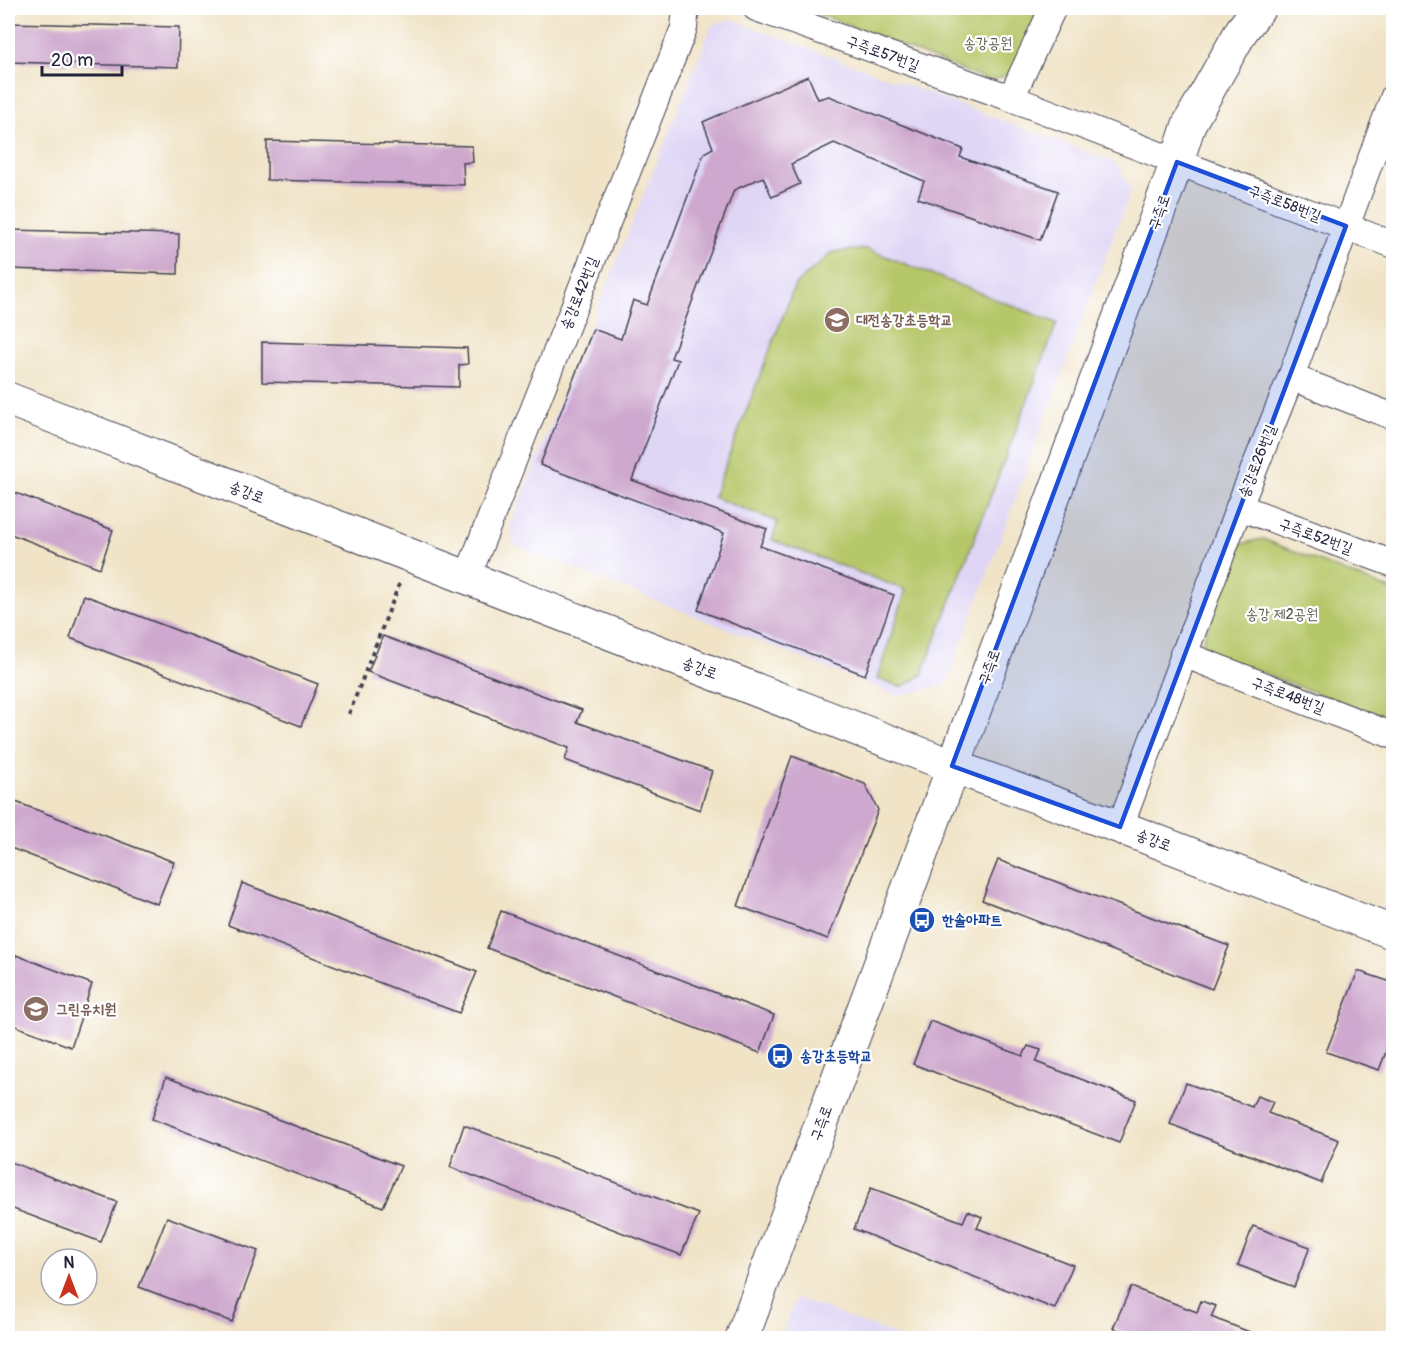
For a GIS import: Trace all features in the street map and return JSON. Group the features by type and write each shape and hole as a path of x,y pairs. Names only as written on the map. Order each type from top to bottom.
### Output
{"main road":[{"name":"구즉로","path":"742,1338 1177,162 1189,124 1242,30 1259,8"},
{"name":"송강로","path":"8,399 952,766 1120,827 1394,933"}],"street":[{"name":"송강로42번길","path":"467,578 684,28 686,8"},
{"name":"구즉로57번길","path":"756,8 1011,98 1177,162"},
{"path":"1011,98 1053,8"},
{"name":"송강로26번길","path":"1120,827 1183,654 1291,377 1394,96"},
{"name":"구즉로58번길","path":"1177,162 1394,244"},
{"path":"1291,377 1394,417"},
{"name":"구즉로52번길","path":"1239,507 1394,564"},
{"name":"구즉로48번길","path":"1183,654 1394,736"}],"path":[{"path":"349,714 410,556"}],"highlighted area":[{"path":"1177,162 1346,226 1120,827 952,766"}],"shaded area":[{"name":"대전송강초등학교","path":"730,19 1116,163 1131,189 946,685 898,696 514,545 510,526 712,25"},
{"path":"796,1298 902,1338 780,1338"}],"green space":[{"name":"송강공원","path":"804,8 1041,8 1014,73 990,81"},
{"path":"867,249 1057,323 922,675 902,687 877,679 906,590 772,540 778,522 713,497 795,285 833,252"},
{"name":"송강 제2공원","path":"1263,539 1393,591 1393,699 1385,719 1208,652 1202,642 1240,544"}],"building":[{"path":"8,23 179,27 178,67 8,62"},
{"path":"808,76 818,99 829,96 963,149 960,157 1058,191 1040,240 918,198 924,181 834,143 791,164 800,184 772,197 763,177 734,190 671,358 678,360 632,480 767,529 760,546 894,595 865,675 698,610 724,533 540,465 593,329 621,339 633,300 647,305 704,153 713,148 703,122"},
{"path":"267,141 472,146 473,162 463,163 464,185 267,180"},
{"path":"8,230 179,234 178,274 8,269"},
{"path":"262,342 467,348 468,364 459,365 459,387 262,382"},
{"path":"8,490 113,530 100,568 8,533"},
{"path":"84,595 318,684 301,726 70,638"},
{"path":"383,636 582,710 577,722 712,771 700,810 565,760 569,748 368,672"},
{"path":"792,756 865,784 878,810 828,939 738,906"},
{"path":"8,799 174,862 157,904 8,847"},
{"path":"998,860 1229,946 1212,989 982,900"},
{"path":"242,883 477,972 459,1013 228,925"},
{"path":"501,911 774,1015 760,1053 487,948"},
{"path":"16,955 92,984 71,1047 8,1023 8,978"},
{"path":"1358,971 1394,983 1394,1031 1379,1070 1326,1052"},
{"path":"930,1021 1023,1056 1028,1046 1041,1050 1036,1062 1136,1100 1119,1143 913,1064"},
{"path":"166,1077 401,1166 383,1207 152,1119"},
{"path":"1186,1083 1252,1107 1257,1096 1273,1102 1268,1113 1339,1140 1321,1183 1170,1124"},
{"path":"464,1125 699,1214 681,1255 450,1167"},
{"path":"8,1161 117,1202 101,1242 8,1207"},
{"path":"871,1188 963,1222 968,1211 982,1217 977,1228 1073,1265 1055,1309 854,1229"},
{"path":"167,1217 258,1251 232,1322 139,1287"},
{"path":"1253,1226 1310,1247 1294,1287 1238,1265"},
{"path":"1131,1287 1197,1312 1201,1301 1216,1306 1211,1317 1265,1338 1139,1338 1113,1328"}],"place":[{"name":"대전송강초등학교","path":"837,320"},
{"name":"한솔아파트","path":"922,920"},
{"name":"그린유치원","path":"36,1009"},
{"name":"송강초등학교","path":"780,1056"}]}
